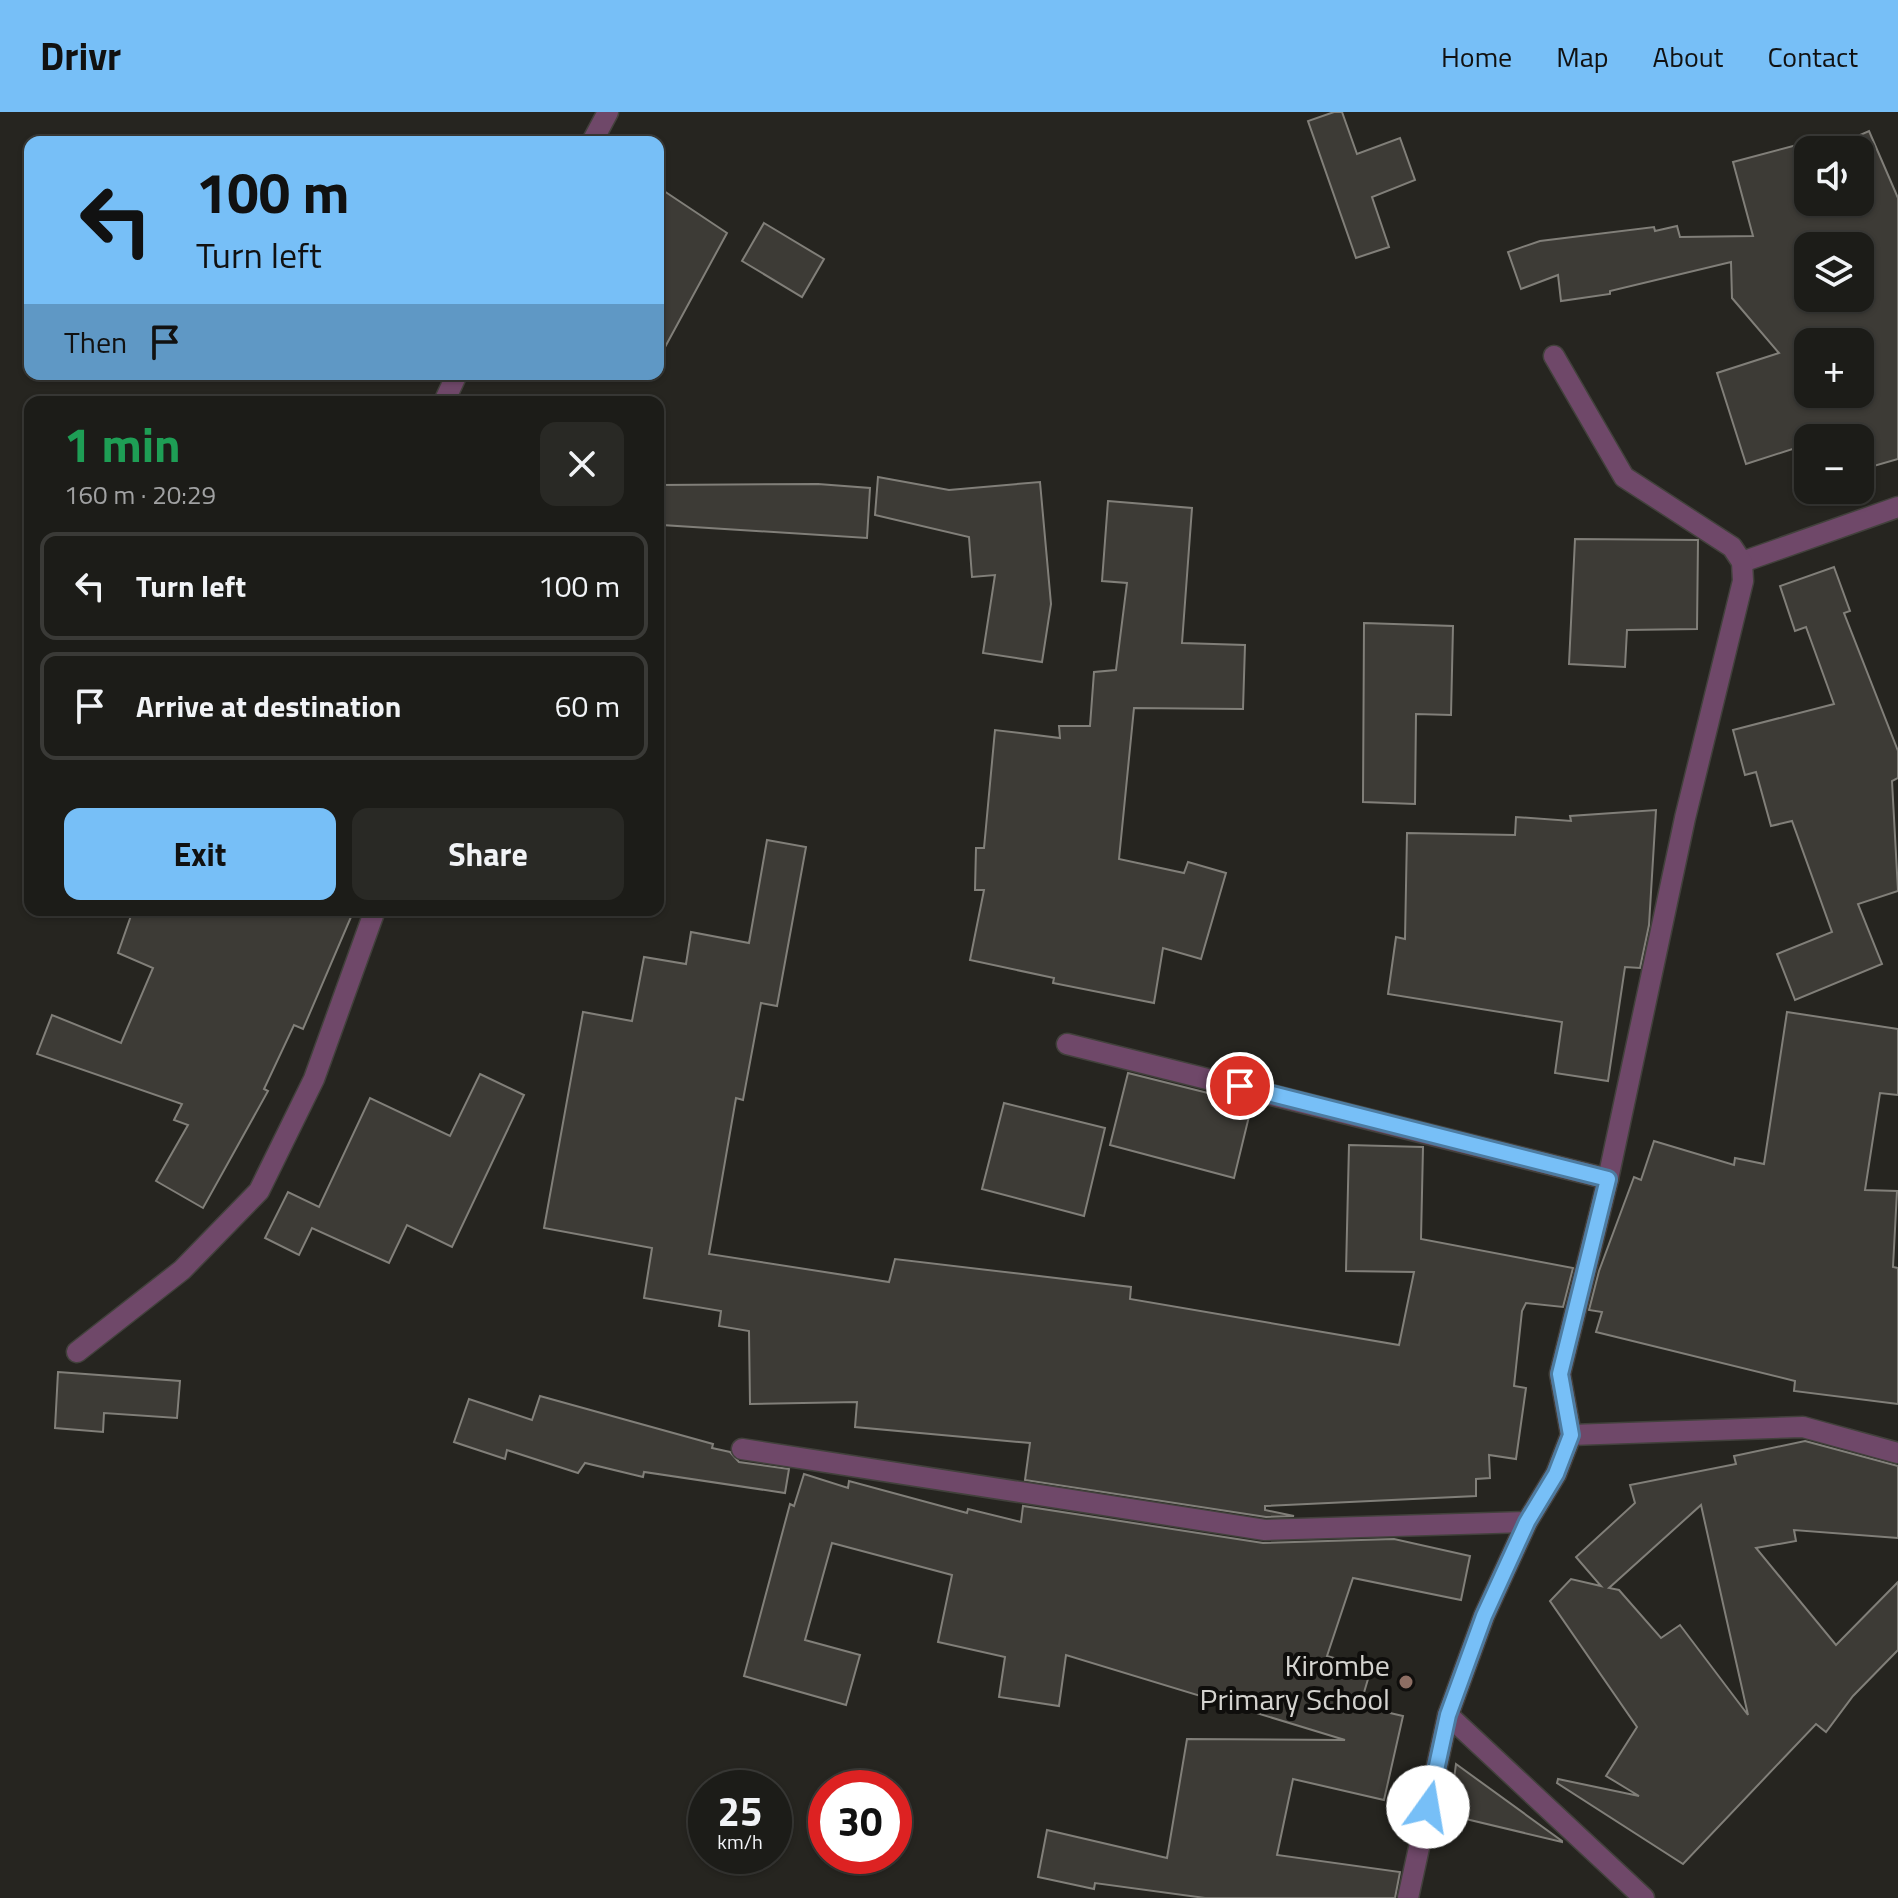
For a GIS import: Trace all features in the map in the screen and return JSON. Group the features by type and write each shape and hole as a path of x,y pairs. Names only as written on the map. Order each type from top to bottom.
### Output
{"street":[{"path":"595,136 608,112"},
{"path":"1408,1898 1448,1715 1484,1616 1527,1522 1556,1474 1571,1435 1560,1374 1608,1179 1685,818 1743,581 1742,562 1732,547 1624,477 1554,356"},
{"path":"1742,562 1898,507"},
{"path":"77,1352 182,1270 259,1191 314,1079 373,916"},
{"path":"1067,1044 1608,1179"},
{"path":"1571,1435 1803,1427 1898,1453"},
{"path":"742,1449 1265,1530 1527,1522"},
{"path":"1448,1715 1644,1898"}],"building":[{"path":"1342,112 1357,154 1400,138 1415,180 1372,197 1389,247 1356,258 1308,121"},
{"path":"1874,143 1898,198 1898,459 1874,466 1874,424 1794,424 1794,449 1746,464 1717,373 1779,353 1732,298 1731,262 1610,291 1610,294 1561,301 1558,275 1521,289 1508,252 1540,241 1654,227 1655,231 1677,226 1680,237 1753,236 1733,162 1794,146 1794,216 1874,216"},
{"path":"664,191 727,233 664,349"},
{"path":"764,223 824,259 802,297 742,261"},
{"path":"878,477 949,490 1040,482 1051,604 1042,662 983,653 995,575 972,577 969,537 875,515"},
{"path":"818,484 870,488 867,538 664,525 664,485"},
{"path":"1108,501 1192,508 1182,643 1245,645 1243,709 1134,708 1119,859 1184,873 1188,862 1226,873 1201,959 1163,948 1154,1003 1053,983 1054,978 970,960 984,890 975,890 976,848 984,848 995,730 1060,738 1059,726 1090,726 1094,672 1116,670 1127,583 1102,581"},
{"path":"1575,539 1698,540 1697,629 1627,630 1625,667 1569,664"},
{"path":"1834,567 1850,611 1844,613 1898,751 1898,778 1892,781 1898,891 1858,904 1882,964 1795,1000 1777,954 1832,932 1792,821 1771,826 1756,772 1745,775 1733,730 1834,704 1806,627 1795,631 1780,586"},
{"path":"1364,623 1453,626 1451,715 1416,714 1415,804 1363,802"},
{"path":"1656,810 1649,925 1640,968 1625,967 1608,1081 1555,1073 1562,1022 1388,994 1396,937 1405,939 1407,833 1515,835 1516,817 1571,821 1570,816"},
{"path":"767,840 806,847 777,1006 761,1003 743,1100 736,1098 709,1254 889,1282 895,1259 1131,1287 1130,1299 1399,1345 1414,1272 1346,1271 1349,1145 1423,1147 1421,1239 1573,1268 1563,1307 1526,1303 1522,1311 1514,1386 1526,1388 1516,1459 1489,1455 1490,1478 1476,1479 1476,1496 1265,1506 1265,1510 1294,1516 1266,1517 1025,1480 1030,1443 855,1427 857,1402 750,1404 749,1331 719,1326 721,1311 644,1298 652,1248 544,1228 583,1012 632,1021 644,957 686,964 691,932 749,943"},
{"path":"131,916 351,916 303,1029 294,1025 264,1089 268,1091 203,1208 156,1181 188,1125 174,1120 182,1104 37,1054 52,1015 121,1043 153,968 118,953"},
{"path":"1787,1012 1898,1029 1898,1095 1880,1093 1865,1190 1897,1191 1893,1267 1898,1268 1898,1404 1794,1391 1795,1381 1596,1332 1602,1312 1589,1310 1599,1271 1634,1177 1641,1180 1654,1141 1734,1165 1735,1158 1764,1164"},
{"path":"1128,1073 1252,1104 1234,1178 1110,1145"},
{"path":"480,1074 524,1095 452,1247 407,1225 389,1263 312,1228 299,1255 265,1238 288,1192 319,1207 370,1098 450,1136"},
{"path":"1004,1103 1105,1128 1084,1216 982,1189"},
{"path":"58,1372 180,1381 177,1418 104,1413 103,1432 55,1428"},
{"path":"540,1396 713,1444 712,1448 730,1452 739,1462 789,1469 785,1493 644,1472 643,1477 585,1463 578,1473 507,1450 505,1459 454,1442 469,1399 532,1420"},
{"path":"1805,1441 1898,1466 1898,1538 1794,1530 1796,1541 1756,1548 1836,1645 1898,1582 1898,1650 1853,1696 1826,1732 1816,1724 1683,1864 1557,1783 1558,1779 1639,1796 1606,1776 1637,1727 1550,1601 1571,1579 1601,1586 1576,1557 1635,1503 1630,1485 1736,1464 1734,1456","holes":["1701,1505 1748,1715 1680,1625 1661,1638 1619,1590 1609,1588"]},
{"path":"804,1474 848,1488 849,1481 967,1513 968,1509 1021,1522 1023,1506 1263,1543 1394,1539 1470,1556 1461,1600 1353,1578 1327,1656 1371,1669 1360,1706 1403,1716 1384,1800 1293,1779 1277,1855 1400,1872 1395,1898 1205,1898 1095,1883 1094,1889 1038,1877 1047,1830 1167,1858 1187,1739 1345,1740 1066,1655 1059,1706 999,1697 1005,1657 938,1642 952,1575 832,1543 805,1640 860,1655 846,1705 744,1676 790,1504 794,1506"},
{"path":"1456,1764 1562,1841 1562,1842 1449,1815"}],"place":[{"name":"Kirombe Primary School","path":"1406,1682"}],"route":[{"path":"1240,1086 1608,1179 1560,1374 1571,1435 1556,1474 1527,1522 1484,1616 1448,1715 1428,1807"}]}
